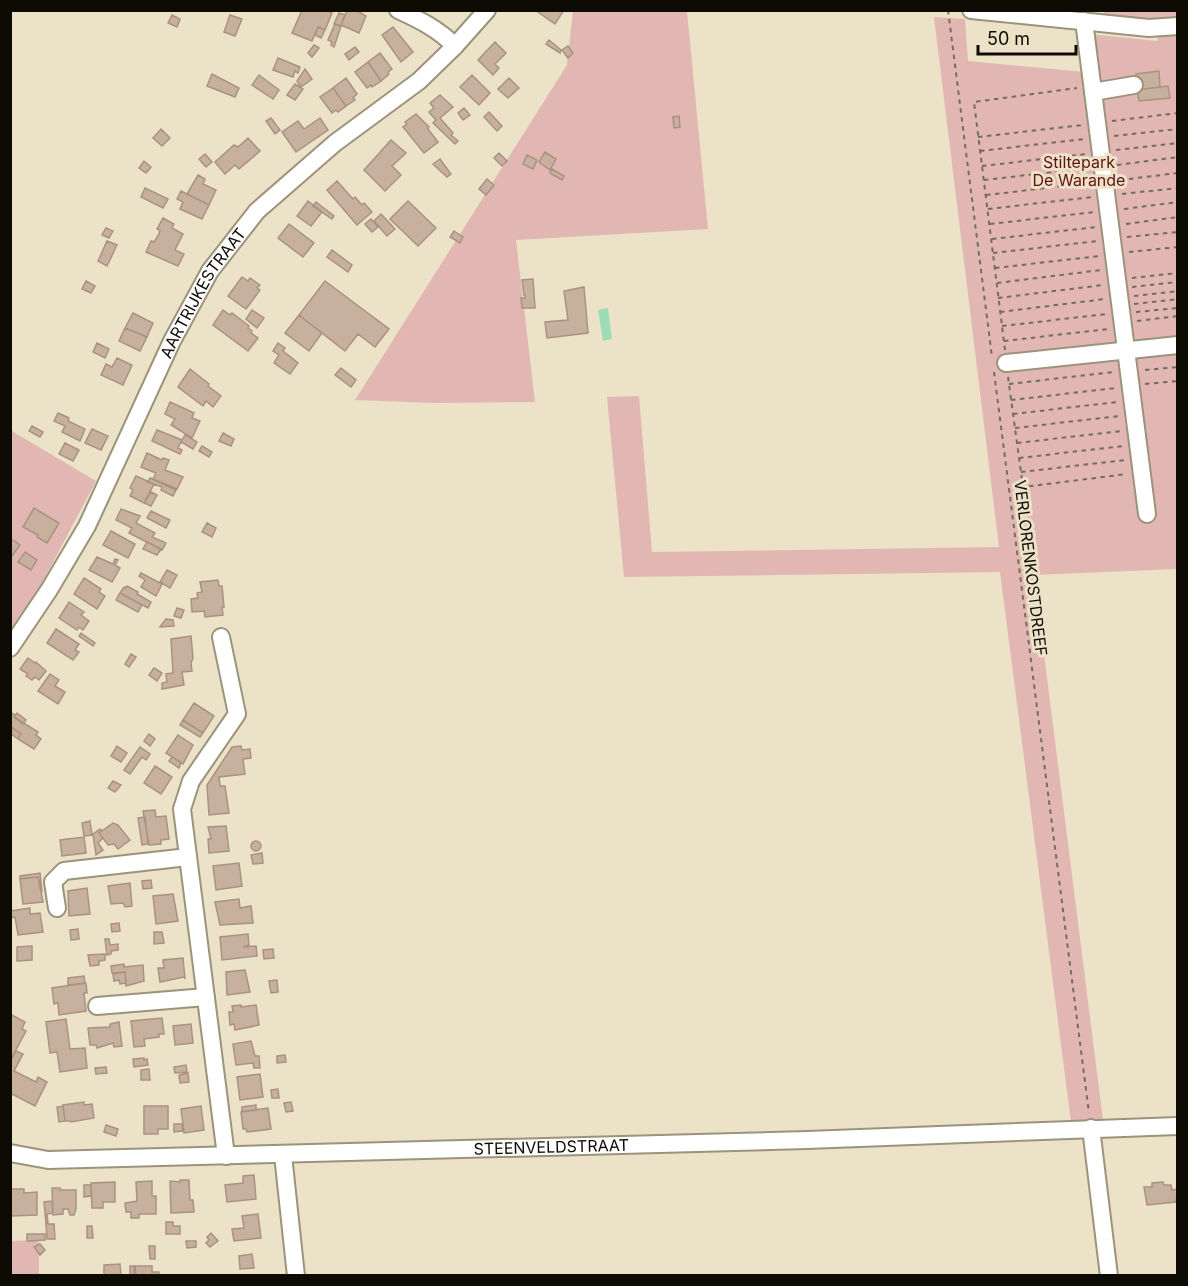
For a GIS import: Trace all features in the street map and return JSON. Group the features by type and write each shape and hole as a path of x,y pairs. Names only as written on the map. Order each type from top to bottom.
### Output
{"street":[{"path":"398,10 433,28 455,46"},
{"name":"AARTRIJKESTRAAT","path":"10,648 49,590 87,526 172,342 210,271 257,211 335,142 419,81 487,10"},
{"path":"971,10 1149,28 1178,26"},
{"path":"1084,21 1147,514"},
{"path":"1092,89 1134,85"},
{"path":"1006,363 1178,345"},
{"path":"221,637 237,714 191,781 182,808 226,1156"},
{"path":"57,908 53,882 64,871 188,857"},
{"path":"97,1006 206,997"},
{"name":"STEENVELDSTRAAT","path":"10,1153 48,1160 283,1155 807,1140 1178,1126"},
{"path":"1090,1128 1108,1275"},
{"path":"283,1155 296,1275"}],"path":[{"name":"VERLORENKOSTDREEF","path":"948,10 1090,1128"},
{"path":"1092,89 974,102 1023,487 1134,416 1178,381"},
{"path":"1178,113 1114,244 1133,321 1178,316"},
{"path":"1114,244 1178,129"},
{"path":"978,137 1114,244 1178,299"},
{"path":"1114,244 1178,143"},
{"path":"980,151 1178,291"},
{"path":"997,283 1114,244 1178,158"},
{"path":"982,166 1178,282"},
{"path":"1002,326 1114,244 1178,173"},
{"path":"984,180 1178,273"},
{"path":"1004,340 1178,188"},
{"path":"986,195 1114,244 1178,308"},
{"path":"1000,312 1114,244 1178,202"},
{"path":"988,209 1114,244"},
{"path":"998,298 1178,217"},
{"path":"990,224 1114,244"},
{"path":"995,268 1178,232"},
{"path":"992,239 1178,247"},
{"path":"993,253 1114,244"},
{"path":"1021,472 1134,416 1178,367"},
{"path":"1009,384 1134,416"},
{"path":"1011,400 1134,416"},
{"path":"1013,414 1134,416"},
{"path":"1015,428 1134,416"},
{"path":"1017,443 1134,416"},
{"path":"1019,458 1134,416"}],"green space":[{"path":"573,11 687,11 708,229 516,240 535,402 434,403 355,400 567,65"},
{"path":"1104,11 1177,11 1177,18 1163,22 1103,18"},
{"name":"Stiltepark De Warande","path":"934,17 965,19 968,61 1095,73 1089,34 1157,41 1159,33 1177,30 1177,569 1034,575 1103,1120 1071,1122 1000,572 624,577 607,397 639,396 652,552 999,547"},
{"path":"10,430 96,481 23,619 10,636"},
{"path":"39,1240 39,1275 11,1275 10,1241"}],"shaded area":[{"path":"608,308 612,339 603,341 598,310"}],"building":[{"path":"302,10 327,10 332,13 325,30 318,27 312,41 292,33"},
{"path":"347,10 356,10 366,16 359,33 341,25"},
{"path":"535,10 564,10 555,24"},
{"path":"339,13 345,15 341,26 334,24"},
{"path":"172,15 180,19 177,27 168,23"},
{"path":"230,15 242,19 235,36 224,32"},
{"path":"335,24 341,26 334,47 328,40"},
{"path":"318,27 325,30 321,38 315,35"},
{"path":"393,27 413,52 401,62 382,35"},
{"path":"549,40 561,50 560,53 546,44"},
{"path":"495,42 506,53 495,64 499,68 493,75 478,60"},
{"path":"314,45 319,48 312,57 308,53"},
{"path":"568,46 573,53 568,58 562,50"},
{"path":"355,47 359,52 349,60 345,54"},
{"path":"380,53 392,69 381,81 368,62"},
{"path":"278,58 300,67 298,73 295,71 293,77 273,70"},
{"path":"368,62 381,81 367,88 355,72"},
{"path":"305,69 312,79 301,87 297,81"},
{"path":"1159,71 1160,87 1137,90 1136,74"},
{"path":"212,74 239,88 235,97 207,86"},
{"path":"259,75 279,90 273,99 252,85"},
{"path":"472,75 490,93 479,105 460,87"},
{"path":"346,78 357,94 353,98 355,100 346,106 333,88"},
{"path":"509,78 519,88 508,98 498,89"},
{"path":"295,84 303,89 295,100 287,95"},
{"path":"1168,86 1170,98 1139,101 1137,90"},
{"path":"333,88 346,106 332,113 320,97"},
{"path":"440,95 453,107 440,118 453,133 451,135 458,141 455,144 433,123 436,120 429,112 434,108 430,103"},
{"path":"464,108 470,115 463,120 458,113"},
{"path":"489,112 502,126 497,131 484,117"},
{"path":"416,114 429,127 428,129 438,142 424,153 403,127 407,124 405,122"},
{"path":"679,116 680,127 674,128 673,117"},
{"path":"271,118 280,130 275,134 266,121"},
{"path":"320,118 328,130 296,152 282,132 298,121 304,129"},
{"path":"161,129 170,138 162,146 153,138"},
{"path":"248,138 260,151 239,169 235,165 225,174 215,162 234,145 238,147"},
{"path":"391,140 406,153 392,166 401,175 385,191 364,170"},
{"path":"545,152 556,159 550,170 539,162"},
{"path":"499,153 507,161 502,166 494,158"},
{"path":"205,154 212,162 206,167 199,159"},
{"path":"527,155 537,160 533,169 523,164"},
{"path":"440,159 451,174 447,177 433,164"},
{"path":"144,161 151,167 146,173 139,168"},
{"path":"552,169 564,176 562,180 550,173"},
{"path":"198,175 205,179 203,184 216,190 209,205 187,194"},
{"path":"487,179 494,185 486,195 479,189"},
{"path":"337,181 353,199 355,197 362,205 364,203 372,212 357,225 327,190"},
{"path":"145,188 168,199 163,208 141,197"},
{"path":"181,191 209,205 202,219 180,209 183,202 177,199"},
{"path":"308,201 322,212 311,226 297,216"},
{"path":"408,201 436,228 418,246 390,219"},
{"path":"316,202 334,216 332,219 313,206"},
{"path":"381,214 395,229 387,236 374,221"},
{"path":"163,218 174,224 172,228 183,234 175,250 184,254 178,266 146,252 151,241 154,242 159,234 160,230 157,229"},
{"path":"371,219 378,227 372,232 365,224"},
{"path":"289,224 314,243 303,257 278,238"},
{"path":"106,228 113,231 109,238 102,235"},
{"path":"454,231 463,237 460,243 450,237"},
{"path":"107,241 117,245 107,266 98,261"},
{"path":"332,250 352,265 348,272 327,257"},
{"path":"242,277 248,281 250,278 260,285 257,288 260,290 246,309 228,296"},
{"path":"533,279 535,308 522,308 521,298 525,298 525,295 522,280"},
{"path":"86,281 95,286 91,293 82,289"},
{"path":"325,281 389,329 375,347 358,334 345,351 299,315"},
{"path":"584,287 588,333 547,338 545,322 568,320 564,291"},
{"path":"223,310 230,315 232,313 249,326 251,333 258,338 248,351 213,325"},
{"path":"252,310 264,318 257,328 246,319"},
{"path":"133,313 153,323 147,337 125,328"},
{"path":"299,315 322,333 309,351 285,333"},
{"path":"125,328 147,337 140,351 119,341"},
{"path":"97,343 109,349 105,358 93,352"},
{"path":"278,343 285,348 283,351 298,363 290,374 274,363 279,355 273,351"},
{"path":"117,358 132,365 123,385 101,375 106,364 112,367"},
{"path":"341,368 356,380 351,387 335,375"},
{"path":"190,369 221,396 213,407 206,401 203,406 178,387"},
{"path":"170,402 194,413 192,418 200,421 192,438 171,425 175,419 165,414"},
{"path":"58,413 85,429 80,441 62,432 65,426 54,421"},
{"path":"32,426 43,432 40,437 29,431"},
{"path":"92,429 108,436 101,450 85,443"},
{"path":"157,430 182,440 178,448 182,450 180,454 152,441"},
{"path":"223,433 234,439 231,446 219,441"},
{"path":"185,435 197,442 193,449 181,442"},
{"path":"65,443 79,450 73,461 59,454"},
{"path":"202,446 212,452 209,457 199,451"},
{"path":"147,453 162,460 163,458 169,460 165,470 183,477 177,489 153,479 156,473 141,467"},
{"path":"136,476 154,484 144,503 130,496 133,490 130,488"},
{"path":"150,478 176,490 173,496 161,490 162,487 148,482"},
{"path":"151,492 157,495 151,506 144,503"},
{"path":"34,508 59,523 47,543 23,527"},
{"path":"121,509 140,516 136,523 155,533 152,537 166,543 162,550 129,533 132,528 116,520"},
{"path":"151,511 170,520 166,528 147,518"},
{"path":"207,523 216,528 212,537 202,532"},
{"path":"111,531 135,544 128,558 103,545"},
{"path":"10,538 20,545 12,556 10,554"},
{"path":"147,542 161,549 157,555 143,549"},
{"path":"25,552 37,560 31,570 18,562"},
{"path":"97,557 113,564 115,559 118,560 115,565 120,568 112,582 89,570"},
{"path":"167,570 177,575 170,588 160,582"},
{"path":"141,573 162,584 156,596 141,587 145,580 139,576"},
{"path":"84,578 101,589 99,592 105,596 97,609 74,594"},
{"path":"218,580 219,586 222,586 223,615 205,617 204,611 192,612 191,599 198,598 197,593 202,592 200,582"},
{"path":"127,586 151,602 148,608 120,593"},
{"path":"120,593 142,605 138,612 116,600"},
{"path":"69,602 84,612 81,615 89,621 83,630 79,627 77,630 59,618"},
{"path":"177,608 184,610 181,618 174,616"},
{"path":"166,619 173,620 174,626 160,627"},
{"path":"56,629 79,644 75,650 79,652 73,660 47,643"},
{"path":"81,633 95,643 93,646 79,636"},
{"path":"191,636 192,671 182,672 184,685 162,689 162,683 167,682 166,674 173,673 171,639"},
{"path":"131,654 136,657 129,667 125,664"},
{"path":"28,658 46,671 39,680 35,677 32,680 20,669"},
{"path":"154,668 162,673 157,681 149,675"},
{"path":"50,674 59,680 55,686 65,692 58,704 38,691"},
{"path":"194,703 214,716 203,733 183,720"},
{"path":"10,712 38,732 36,735 41,739 34,749 18,739 21,734 10,726"},
{"path":"17,713 26,720 23,724 14,717"},
{"path":"183,720 203,733 200,737 180,725"},
{"path":"10,726 21,734 18,739 10,733"},
{"path":"149,734 155,739 150,746 144,741"},
{"path":"178,735 193,745 183,764 166,753"},
{"path":"117,746 127,753 121,762 111,756"},
{"path":"241,746 242,750 250,749 251,758 243,759 245,774 219,777 220,786 225,786 229,813 209,815 207,785 232,747"},
{"path":"140,747 150,754 146,760 142,757 130,774 124,770"},
{"path":"172,757 181,763 179,768 169,761"},
{"path":"155,766 172,777 161,794 144,783"},
{"path":"113,781 121,785 115,792 108,788"},
{"path":"155,810 156,817 166,816 169,839 161,840 161,844 149,845 143,811"},
{"path":"145,817 148,844 142,845 138,818"},
{"path":"90,821 92,835 84,836 82,823"},
{"path":"113,823 118,825 130,840 118,849 114,844 108,845 99,833"},
{"path":"226,826 229,851 209,853 208,839 211,839 208,827"},
{"path":"100,829 102,831 99,833 103,838 98,843 103,850 96,855 93,834"},
{"path":"84,837 86,853 62,856 60,840"},
{"path":"256,841 260,842 260,850 256,851 252,850 251,846 252,842"},
{"path":"262,853 263,863 253,864 251,855"},
{"path":"239,863 242,886 216,890 213,866"},
{"path":"40,873 42,892 38,877 20,879 20,876"},
{"path":"38,877 43,902 23,904 20,879"},
{"path":"151,880 152,888 143,889 142,881"},
{"path":"130,883 132,906 125,907 123,903 111,904 108,886"},
{"path":"87,888 90,914 69,916 68,891"},
{"path":"173,894 178,921 156,924 153,896"},
{"path":"239,899 240,908 251,906 253,923 220,925 215,902"},
{"path":"30,908 30,914 40,913 43,932 18,935 15,917 10,918 10,911"},
{"path":"119,923 120,931 112,932 111,924"},
{"path":"78,929 79,939 71,940 70,930"},
{"path":"154,932 162,932 164,943 154,944"},
{"path":"248,934 249,945 243,947 256,946 257,956 222,960 220,937"},
{"path":"105,939 109,939 110,945 118,944 118,950 111,951 111,954 107,955"},
{"path":"32,946 32,960 17,961 17,947"},
{"path":"273,949 274,958 264,959 263,950"},
{"path":"105,954 105,960 99,961 99,965 90,966 88,955"},
{"path":"183,958 185,979 184,977 160,982 158,968 164,968 163,960"},
{"path":"124,964 124,967 143,965 144,981 126,986 125,972 112,973 111,966"},
{"path":"245,970 250,992 227,995 226,972"},
{"path":"125,972 126,983 120,984 119,980 114,981 113,974"},
{"path":"84,976 85,983 68,985 68,978"},
{"path":"277,980 278,992 271,993 269,981"},
{"path":"86,983 87,993 84,993 86,1011 59,1015 58,1003 54,1004 52,988"},
{"path":"241,1005 241,1007 256,1005 259,1025 235,1030 234,1024 230,1025 229,1012 233,1012 232,1006"},
{"path":"10,1014 25,1022 22,1029 26,1031 10,1061"},
{"path":"162,1018 164,1034 144,1039 145,1046 134,1047 131,1021"},
{"path":"66,1019 70,1049 85,1048 87,1068 60,1072 57,1052 50,1053 46,1022"},
{"path":"119,1022 122,1046 114,1047 113,1043 97,1048 96,1045 90,1045 88,1028 110,1027 110,1024"},
{"path":"191,1024 193,1043 175,1045 173,1026"},
{"path":"251,1041 255,1056 259,1056 260,1068 254,1068 253,1063 236,1065 233,1044"},
{"path":"16,1051 23,1054 14,1071 36,1082 38,1077 47,1082 35,1106 10,1093 10,1061"},
{"path":"285,1055 286,1062 277,1063 277,1056"},
{"path":"144,1058 144,1060 147,1059 148,1065 134,1067 133,1059"},
{"path":"186,1065 187,1072 175,1073 174,1067"},
{"path":"106,1067 107,1073 96,1074 95,1068"},
{"path":"149,1069 150,1080 141,1080 141,1070"},
{"path":"188,1073 189,1082 180,1083 179,1075"},
{"path":"260,1074 263,1097 240,1100 237,1077"},
{"path":"278,1089 279,1098 272,1098 271,1090"},
{"path":"84,1102 84,1105 92,1104 94,1118 65,1121 63,1105"},
{"path":"291,1102 293,1111 286,1112 284,1103"},
{"path":"256,1105 256,1110 242,1112 242,1107"},
{"path":"63,1106 65,1121 59,1122 57,1107"},
{"path":"144,1106 168,1106 168,1129 158,1129 158,1134 144,1134"},
{"path":"201,1106 204,1130 184,1133 181,1109"},
{"path":"268,1108 271,1129 247,1132 243,1129 241,1112"},
{"path":"174,1124 182,1124 183,1131 174,1132"},
{"path":"106,1125 118,1129 116,1136 104,1132"},
{"path":"254,1175 256,1199 227,1202 225,1185 243,1183 243,1176"},
{"path":"180,1180 189,1180 190,1200 193,1200 194,1212 171,1213 170,1181 180,1182"},
{"path":"152,1181 152,1196 156,1196 156,1214 139,1214 139,1218 131,1218 131,1212 126,1212 125,1203 137,1201 136,1182"},
{"path":"115,1182 115,1202 103,1202 103,1208 92,1208 91,1183"},
{"path":"1163,1182 1164,1185 1171,1185 1172,1190 1178,1189 1176,1202 1147,1205 1144,1187 1152,1187 1152,1183"},
{"path":"84,1185 91,1185 91,1196 84,1197"},
{"path":"52,1188 76,1190 74,1215 70,1215 68,1209 63,1209 63,1214 53,1215"},
{"path":"11,1189 24,1189 24,1193 37,1192 37,1215 11,1216"},
{"path":"52,1201 53,1213 47,1214 48,1223 46,1223 44,1202"},
{"path":"258,1214 261,1238 234,1241 232,1229 244,1228 242,1216"},
{"path":"166,1222 173,1222 173,1226 180,1226 180,1234 166,1234"},
{"path":"46,1224 54,1224 55,1239 47,1239"},
{"path":"87,1226 92,1226 93,1238 87,1238"},
{"path":"211,1233 218,1241 210,1247 206,1243"},
{"path":"27,1234 45,1234 45,1240 27,1241"},
{"path":"186,1241 196,1241 196,1247 187,1248"},
{"path":"40,1244 45,1250 40,1255 34,1247"},
{"path":"149,1246 155,1246 155,1259 150,1259"},
{"path":"252,1254 254,1268 240,1269 239,1256"},
{"path":"120,1264 121,1276 104,1276 104,1265"},
{"path":"130,1266 134,1266 134,1275 136,1275 135,1266 152,1266 152,1272 159,1272 159,1276 130,1276"}]}
